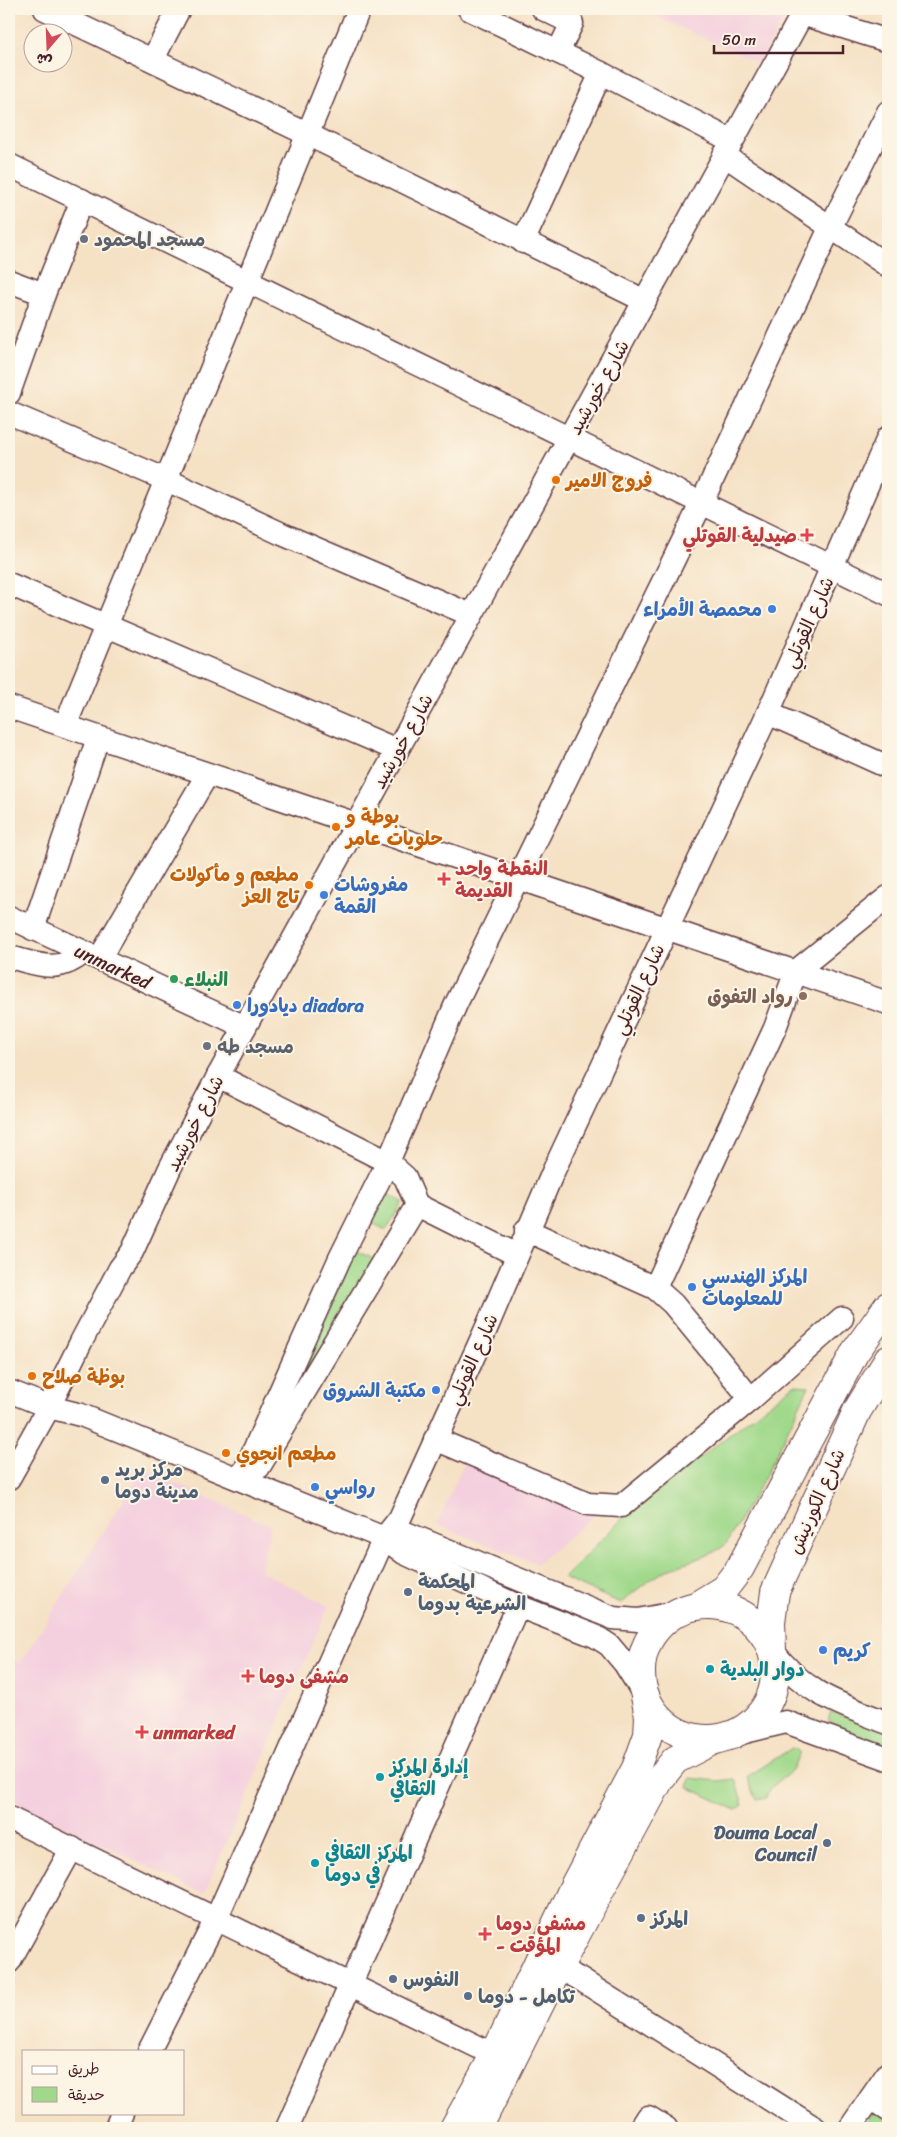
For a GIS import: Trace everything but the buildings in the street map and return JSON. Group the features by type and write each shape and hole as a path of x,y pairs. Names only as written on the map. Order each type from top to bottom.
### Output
{"main road":[{"path":"478,2128 502,2059 574,1886 639,1760 648,1735 649,1716 641,1678 642,1659 648,1641 660,1625 724,1589 740,1568 855,1352 888,1306"},
{"name":"شارع الكورنيش","path":"772,1650 771,1622 775,1592 857,1411 888,1360"},
{"path":"454,2128 502,2059 558,1968 660,1779 675,1760 712,1741 732,1735 750,1724 764,1709 773,1691 776,1670 772,1650 763,1633 750,1619 733,1610 715,1605 685,1610"},
{"path":"646,1696 656,1714 672,1728 691,1737 705,1738 732,1735"},
{"path":"574,1886 599,1895"}],"street":[{"path":"45,9 153,59 645,301"},
{"path":"153,59 179,9"},
{"path":"65,726 359,9"},
{"path":"543,9 572,23 558,52"},
{"path":"804,11 888,41"},
{"name":"شارع خورشيد","path":"9,1478 49,1407 120,1268 132,1252 170,1168 218,1076 804,11"},
{"path":"483,12 602,73 728,148 830,228 888,266"},
{"path":"523,242 602,73"},
{"path":"245,1481 340,1258 388,1162 456,1004 702,502 830,228 888,112"},
{"path":"9,165 570,437 888,594"},
{"path":"9,393 44,294 82,200"},
{"path":"9,281 44,294"},
{"path":"9,414 167,480 282,534 471,615"},
{"name":"شارع القوتلي","path":"150,2050 216,1919 384,1538 400,1518 486,1329 526,1230 768,713 888,438"},
{"path":"9,584 397,750"},
{"path":"9,707 888,1003"},
{"path":"768,713 888,767"},
{"path":"33,929 98,738"},
{"path":"9,957 39,965 57,966 91,956 207,775"},
{"path":"655,1288 775,1028 796,971 888,897"},
{"name":"unmarked","path":"9,917 245,1027"},
{"path":"218,1076 388,1162 405,1177 417,1206 517,1255"},
{"path":"245,1481 417,1206"},
{"path":"526,1230 655,1288 674,1304 751,1399"},
{"path":"435,1439 588,1504 621,1506 751,1399 842,1318"},
{"path":"9,1391 49,1407 81,1415 384,1538 404,1553 518,1606 595,1636 609,1646 625,1664 646,1696"},
{"path":"384,1538 406,1533 613,1618 638,1620 685,1610"},
{"path":"287,2128 349,1983 518,1606"},
{"path":"772,1650 785,1668 805,1686 826,1699 888,1723"},
{"path":"732,1735 786,1722 888,1759"},
{"path":"9,1818 502,2059"},
{"path":"9,1962 72,1848"},
{"path":"558,1968 816,2128"},
{"path":"850,2128 880,2104 888,2073"},
{"path":"116,2128 122,2114"},
{"path":"641,2128 648,2117 666,2128"}],"shaded area":[{"path":"640,9 790,9 759,63"},
{"path":"469,1451 606,1506 537,1564 437,1525"},
{"name":"unmarked","path":"143,1469 271,1526 260,1571 329,1606 204,1894 9,1800 9,1657 20,1663"}],"green space":[{"path":"375,1188 403,1202 386,1230 360,1217"},
{"path":"356,1251 379,1261 295,1399 286,1395"},
{"path":"794,1385 809,1386 768,1471 726,1544 713,1553 662,1573 621,1603 563,1578 628,1513"},
{"path":"831,1712 888,1730 888,1749 847,1734 828,1720"},
{"path":"792,1748 800,1752 793,1768 771,1788 766,1798 757,1800 747,1777"},
{"path":"690,1778 718,1781 735,1779 743,1805 736,1810 688,1787"},
{"path":"876,2110 888,2118 888,2128 863,2128"}],"place":[{"name":"مسجد المحمود","path":"84,239"},
{"name":"فروج الامير","path":"556,480"},
{"name":"صيدلية القوتلي","path":"807,535"},
{"name":"محمصة الأمراء","path":"772,609"},
{"name":"بوطة و حلويات عامر","path":"336,827"},
{"name":"النقطة واحد القديمة","path":"444,879"},
{"name":"مطعم و مأكولات تاج العز","path":"309,885"},
{"name":"مفروشات القمة","path":"324,895"},
{"name":"النبلاء","path":"174,979"},
{"name":"رواد التفوق","path":"803,996"},
{"name":"ديادورا diadora","path":"237,1005"},
{"name":"مسجد طه","path":"207,1046"},
{"name":"المركز الهندسي للمعلومات","path":"692,1287"},
{"name":"بوظة صلاح","path":"32,1376"},
{"name":"مكتبة الشروق","path":"436,1390"},
{"name":"مطعم انجوي","path":"226,1453"},
{"name":"مركز بريد مدينة دوما","path":"105,1480"},
{"name":"رواسي","path":"315,1487"},
{"name":"المحكمة الشرعية بدوما","path":"408,1592"},
{"name":"كريم","path":"823,1650"},
{"name":"دوار البلدية","path":"710,1669"},
{"name":"مشفى دوما","path":"248,1676"},
{"name":"unmarked","path":"142,1732"},
{"name":"إدارة المركز الثقافي","path":"380,1777"},
{"name":"Douma Local Council","path":"827,1843"},
{"name":"المركز الثقافي في دوما","path":"315,1863"},
{"name":"المركز","path":"641,1918"},
{"name":"مشفى دوما - المؤقت","path":"485,1934"},
{"name":"النفوس","path":"393,1979"},
{"name":"تكامل - دوما","path":"468,1996"}]}
